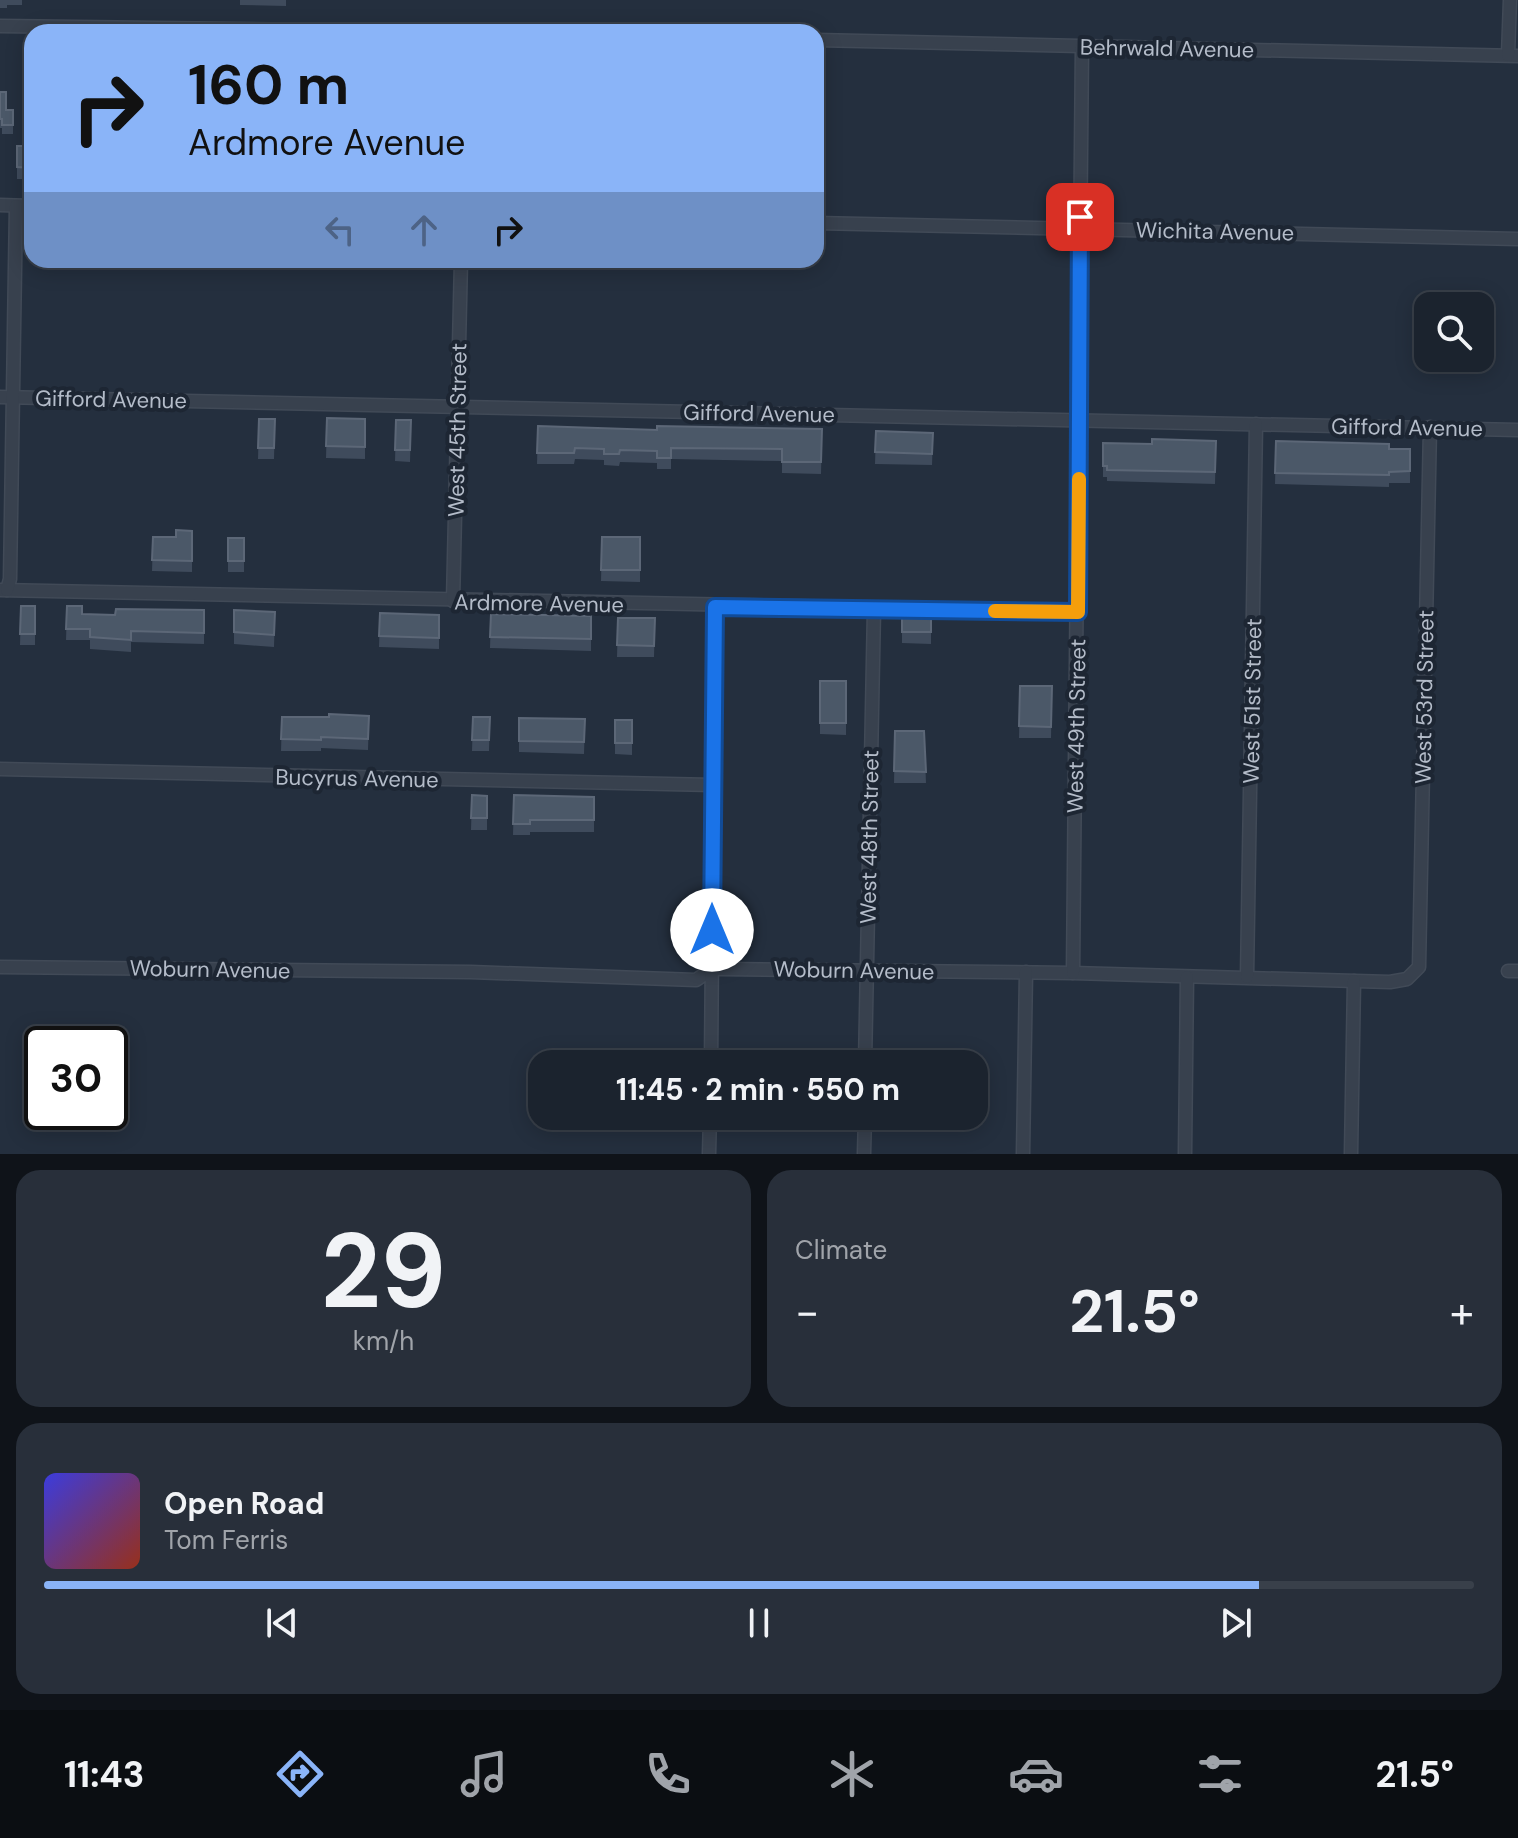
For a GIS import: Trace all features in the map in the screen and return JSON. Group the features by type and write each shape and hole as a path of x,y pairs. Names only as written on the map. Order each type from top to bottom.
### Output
{"street":[{"path":"1510,0 1513,56"},
{"path":"0,26 24,26"},
{"name":"Behrwald Avenue","path":"824,40 1513,56"},
{"name":"West 49th Street","path":"1073,973 1082,47"},
{"path":"0,205 24,206"},
{"path":"3,590 10,579 6,397 16,206"},
{"name":"Wichita Avenue","path":"824,223 1518,239"},
{"name":"West 45th Street","path":"453,601 461,268"},
{"name":"Gifford Avenue","path":"6,397 1518,430"},
{"name":"West 51st Street","path":"1247,977 1256,424"},
{"name":"West 53rd Street","path":"1419,967 1430,427"},
{"name":"Ardmore Avenue","path":"3,590 715,607 1078,612"},
{"path":"711,1050 715,607"},
{"name":"West 48th Street","path":"865,1050 874,609"},
{"name":"Bucyrus Avenue","path":"0,769 713,785"},
{"name":"Woburn Avenue","path":"0,967 471,972 696,980 712,969 866,969 1390,982 1407,979 1419,967"},
{"path":"1023,1154 1026,972"},
{"path":"1185,1154 1187,977"},
{"path":"1351,1154 1354,981"},
{"path":"709,1154 710,1130"},
{"path":"864,1154 865,1130"}],"building":[{"path":"0,92 6,92 6,110 13,110 13,125 2,125"},
{"path":"17,146 24,146 24,168 17,167"},
{"path":"327,418 365,419 365,447 326,446"},
{"path":"259,419 275,419 274,448 258,448"},
{"path":"396,420 411,420 410,450 395,450"},
{"path":"538,426 657,430 657,426 822,429 821,462 782,462 782,449 671,448 671,458 657,458 657,451 620,450 619,454 604,454 604,449 575,448 574,453 537,453"},
{"path":"876,431 933,433 932,454 875,452"},
{"path":"1152,439 1216,441 1215,472 1107,470 1107,466 1103,466 1103,443 1152,444"},
{"path":"1276,441 1389,444 1389,449 1410,449 1410,471 1389,472 1389,475 1275,473"},
{"path":"176,530 192,531 192,561 152,560 153,537 176,537"},
{"path":"602,537 640,537 640,570 601,570"},
{"path":"228,538 244,538 244,561 228,561"},
{"path":"21,606 35,606 35,634 20,634"},
{"path":"67,606 82,606 82,614 115,615 116,609 204,610 204,633 131,631 131,640 90,637 90,629 66,629"},
{"path":"234,610 275,612 274,635 234,632"},
{"path":"380,613 439,615 439,638 379,636"},
{"path":"491,614 591,616 591,639 490,637"},
{"path":"902,615 931,616 931,632 902,632"},
{"path":"618,618 655,618 654,646 617,645"},
{"path":"820,681 846,681 846,723 820,723"},
{"path":"1020,686 1052,686 1051,727 1019,726"},
{"path":"329,714 369,716 368,739 281,739 282,717 329,717"},
{"path":"473,717 490,717 489,740 472,740"},
{"path":"519,718 585,719 584,742 519,741"},
{"path":"615,720 632,720 632,743 615,743"},
{"path":"895,731 924,731 926,772 894,771"},
{"path":"472,795 487,796 487,818 471,818"},
{"path":"514,795 594,797 594,820 530,820 530,824 513,824"}],"slow traffic":[{"path":"995,611 1078,612 1079,479"}],"route":[{"path":"712,930 715,607 1078,612 1080,217"}]}
